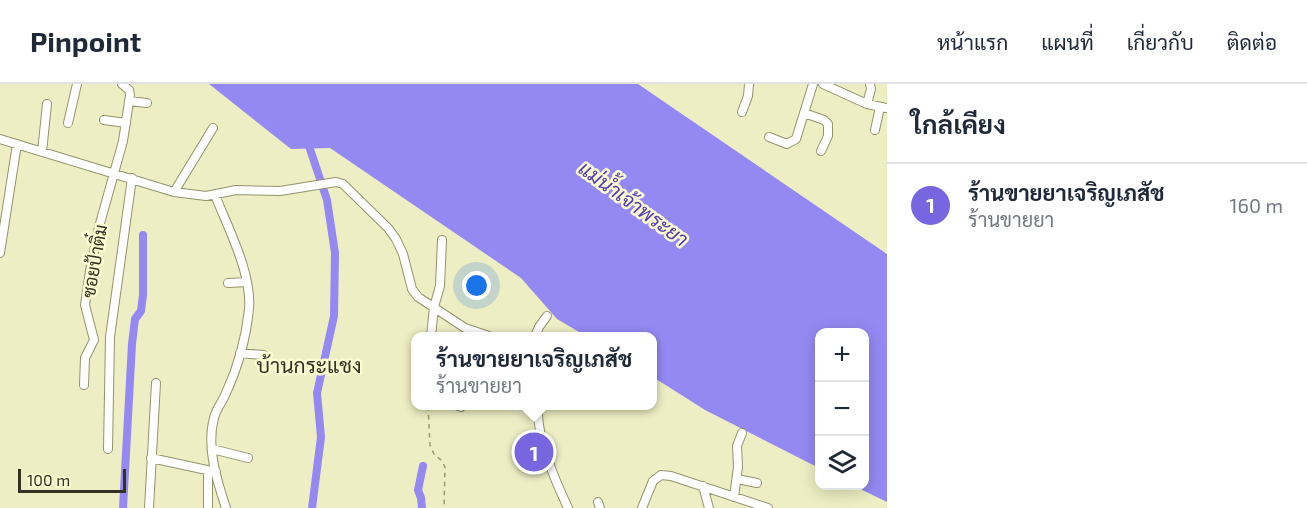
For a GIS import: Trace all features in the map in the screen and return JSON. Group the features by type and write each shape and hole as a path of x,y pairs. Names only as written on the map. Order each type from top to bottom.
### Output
{"street":[{"path":"68,123 77,84"},
{"path":"122,84 129,90 129,100 147,103"},
{"path":"742,112 748,96 749,84"},
{"path":"769,137 787,144 796,139 813,84"},
{"path":"823,84 867,104 884,108 875,130"},
{"path":"867,104 872,89 870,84"},
{"name":"ซอยป้าติ๋ม","path":"84,385 85,358 94,340 86,305 90,271 99,227 115,173 129,100"},
{"path":"42,152 47,104"},
{"path":"804,113 824,120 828,124 828,136 821,151"},
{"path":"104,120 126,123"},
{"path":"174,192 213,128"},
{"path":"0,139 174,192 206,196 236,190 271,191 336,182 348,187 396,239 403,254 412,289 418,297 465,328 477,332"},
{"path":"0,253 17,144"},
{"path":"108,449 110,337 132,178"},
{"path":"208,508 214,416 225,395 240,353 249,308 247,282 215,195"},
{"path":"431,332 434,307 440,286 442,240"},
{"path":"228,283 247,282"},
{"path":"537,332 547,316"},
{"path":"240,353 263,355"},
{"path":"149,508 156,383"},
{"path":"538,410 540,429 556,480 568,508"},
{"path":"734,497 737,479 736,451 742,433"},
{"path":"212,449 248,458"},
{"path":"151,458 212,472"},
{"path":"212,472 226,508"},
{"path":"642,508 653,481 661,475 703,486 768,508"},
{"path":"737,479 757,483"},
{"path":"703,486 709,508"}],"path":[{"path":"428,410 430,445 445,467 444,508"}],"water":[{"name":"แม่น้ำเจ้าพระยา","path":"209,84 638,84 887,254 887,502 862,490 869,490 869,328 815,328 815,466 705,410 657,380 657,332 579,332 557,319 521,278 330,148 291,149"}],"waterway":[{"path":"307,140 327,200 335,253 334,316 317,393 321,437 312,508"},
{"path":"123,508 132,344 135,319 141,311 143,295 143,235"},
{"path":"422,508 418,490 423,466"}],"place":[{"name":"ร้านขายยาเจริญเภสัช","path":"534,452"}],"district":[{"name":"บ้านกระแชง","path":"309,364"}]}
